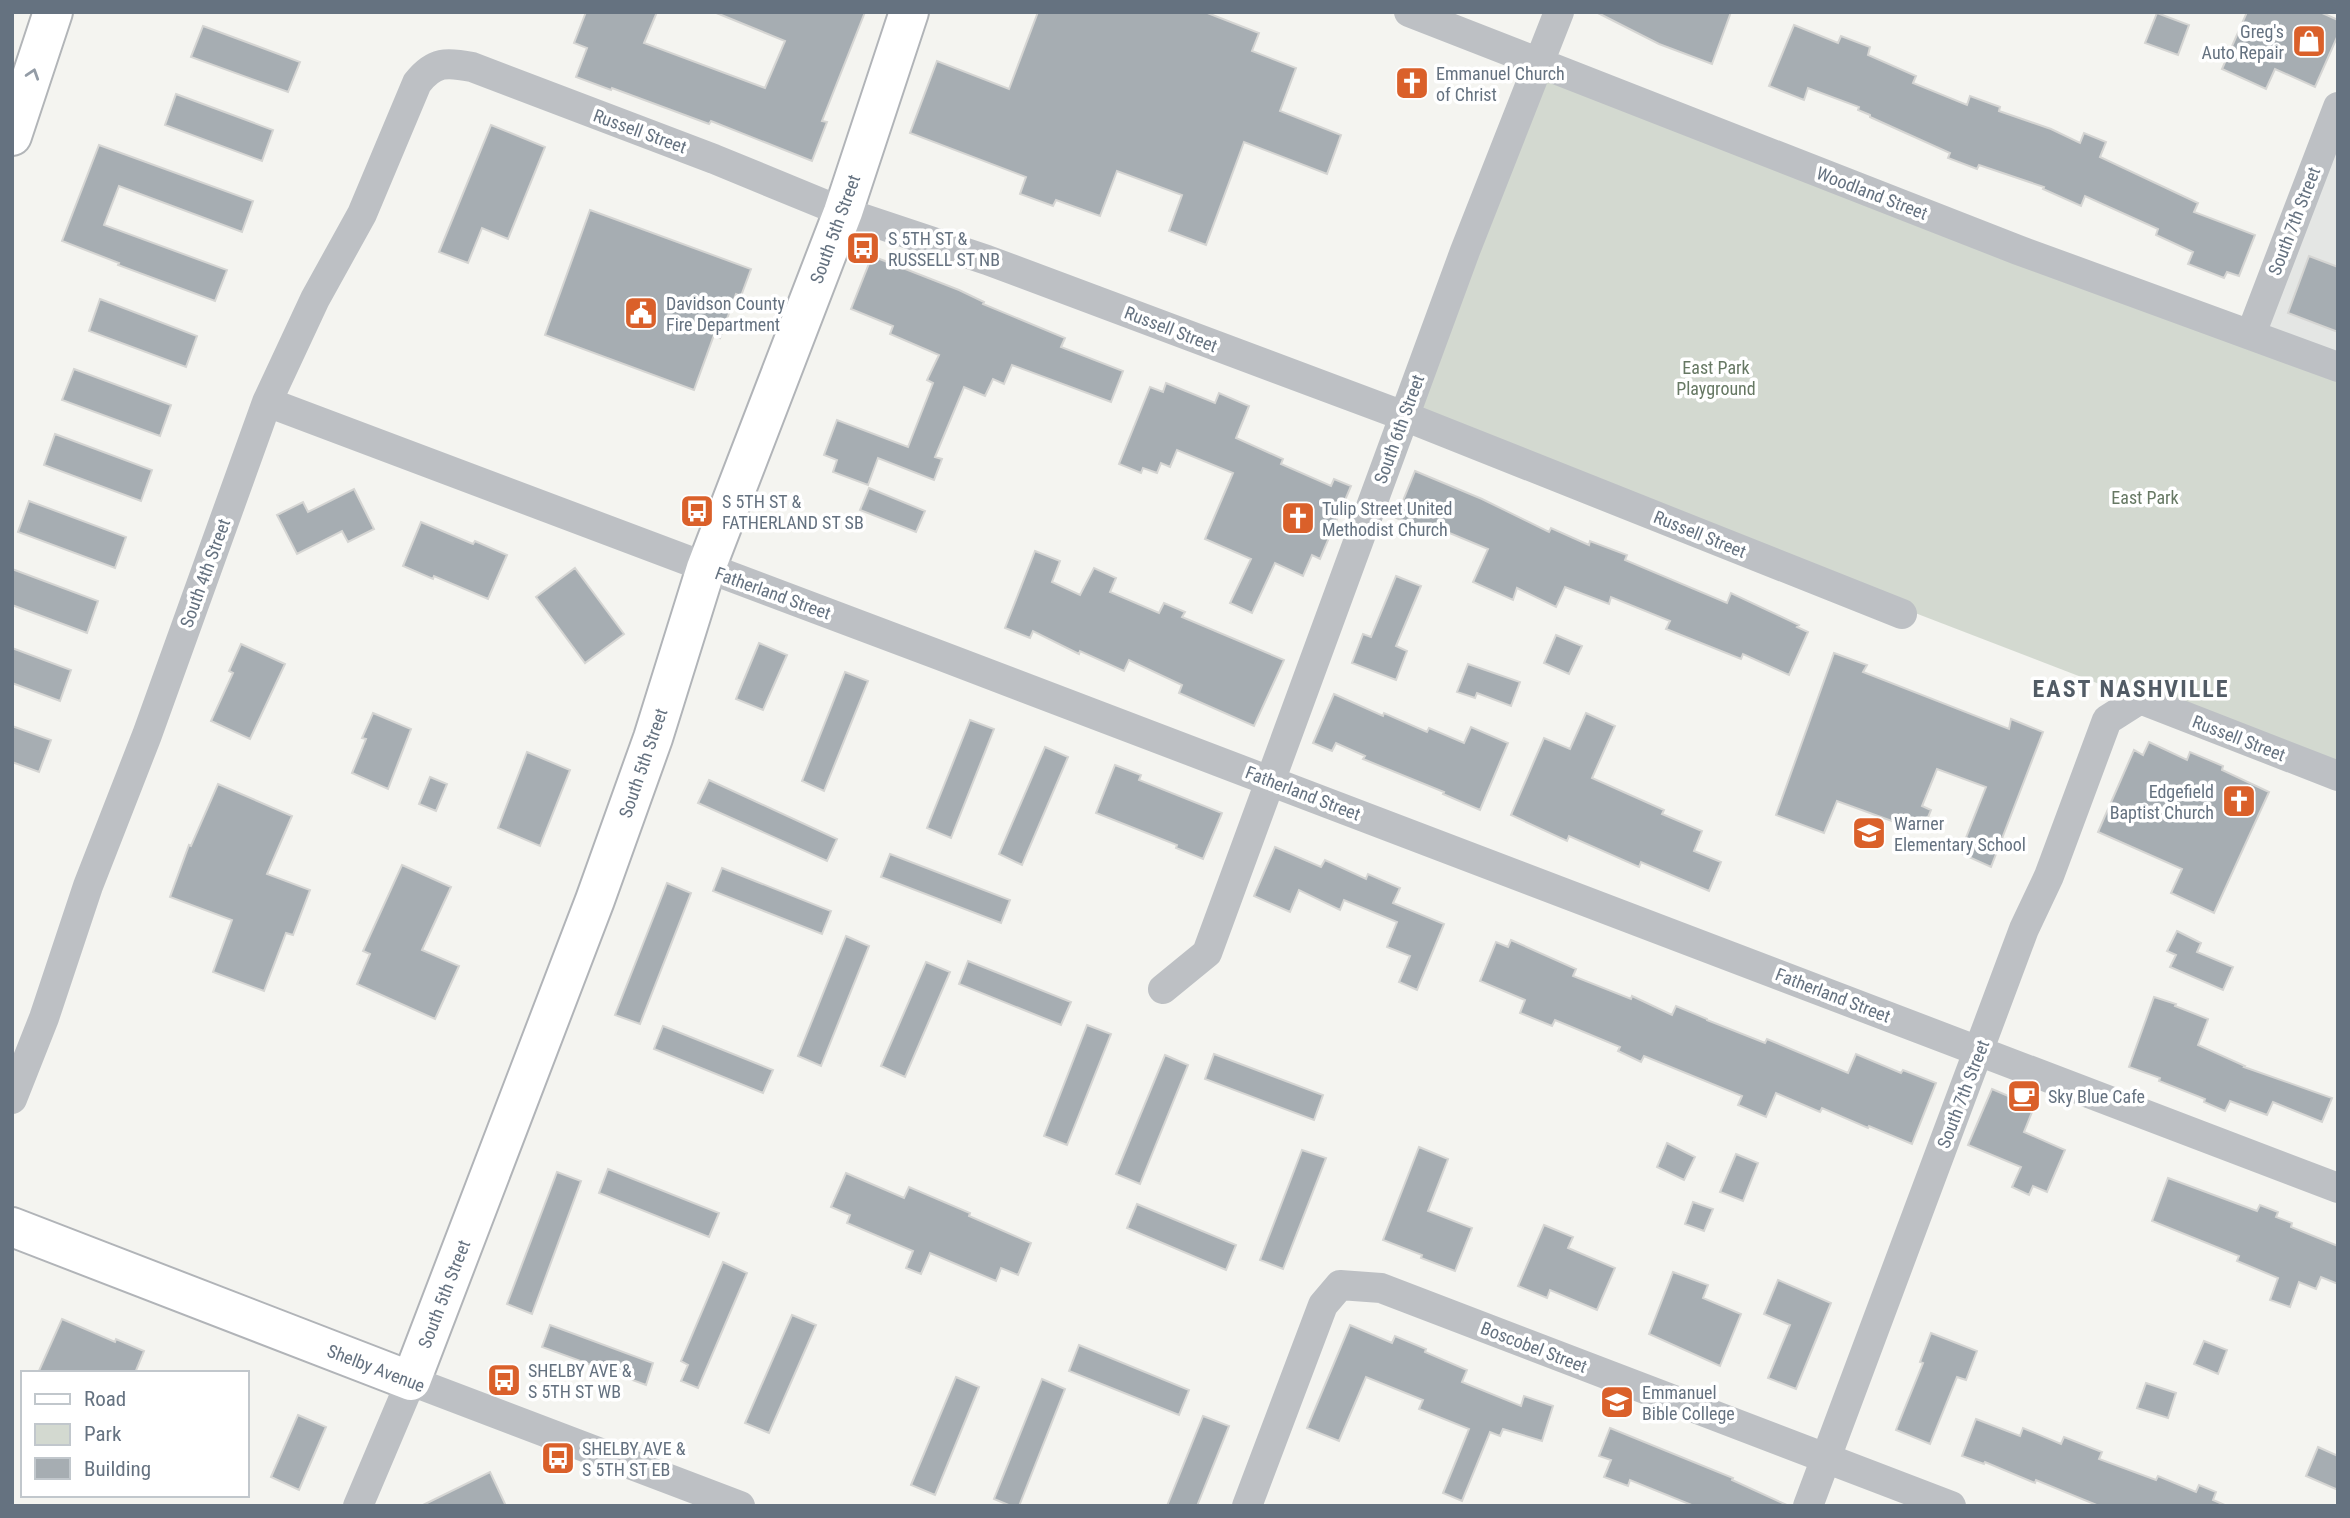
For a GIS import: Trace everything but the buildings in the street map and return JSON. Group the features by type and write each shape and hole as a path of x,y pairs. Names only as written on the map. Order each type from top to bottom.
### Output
{"main road":[{"path":"12,136 52,12"},
{"name":"South 5th Street","path":"411,1381 595,900 653,738 706,568 843,212 909,12"},
{"name":"Shelby Avenue","path":"12,1227 411,1381"}],"street":[{"name":"Woodland Street","path":"1409,12 2018,250 2338,367"},
{"name":"South 6th Street","path":"1163,989 1207,953 1469,242 1559,12"},
{"name":"Russell Street","path":"436,66 448,62 472,67 714,159 843,212 987,260 1404,416 1902,614"},
{"name":"South 4th Street","path":"12,1099 44,1018 88,886 267,402 315,299 362,214 417,83 436,66"},
{"name":"South 7th Street","path":"2251,334 2338,107"},
{"name":"Fatherland Street","path":"267,402 651,545 2338,1188"},
{"name":"Russell Street","path":"2140,699 2338,776"},
{"name":"South 7th Street","path":"1808,1506 2024,929 2049,876 2107,720 2140,699"},
{"name":"Boscobel Street","path":"1247,1506 1323,1305 1340,1285 1381,1288 1951,1506"},
{"name":"South 5th Street","path":"358,1506 411,1381"},
{"name":"Shelby Avenue","path":"411,1381 740,1506"}],"shaded area":[{"path":"2338,107 2338,367 2251,334"}],"green space":[{"name":"East Park","path":"1541,63 2338,365 2338,776 1404,416"}],"place":[{"name":"Greg's Auto Repair","path":"2309,41"},
{"name":"Emmanuel Church of Christ","path":"1412,83"},
{"name":"S 5TH ST & RUSSELL ST NB","path":"863,248"},
{"name":"Davidson County Fire Department","path":"641,313"},
{"name":"S 5TH ST & FATHERLAND ST SB","path":"697,511"},
{"name":"Tulip Street United Methodist Church","path":"1298,518"},
{"name":"Edgefield Baptist Church","path":"2239,801"},
{"name":"Warner Elementary School","path":"1869,833"},
{"name":"Sky Blue Cafe","path":"2024,1096"},
{"name":"SHELBY AVE & S 5TH ST WB","path":"504,1380"},
{"name":"Emmanuel Bible College","path":"1617,1402"},
{"name":"SHELBY AVE & S 5TH ST EB","path":"558,1458"}],"district":[{"name":"EAST NASHVILLE","path":"2131,689"}],"park label":[{"name":"East Park Playground","path":"1716,377"}]}
